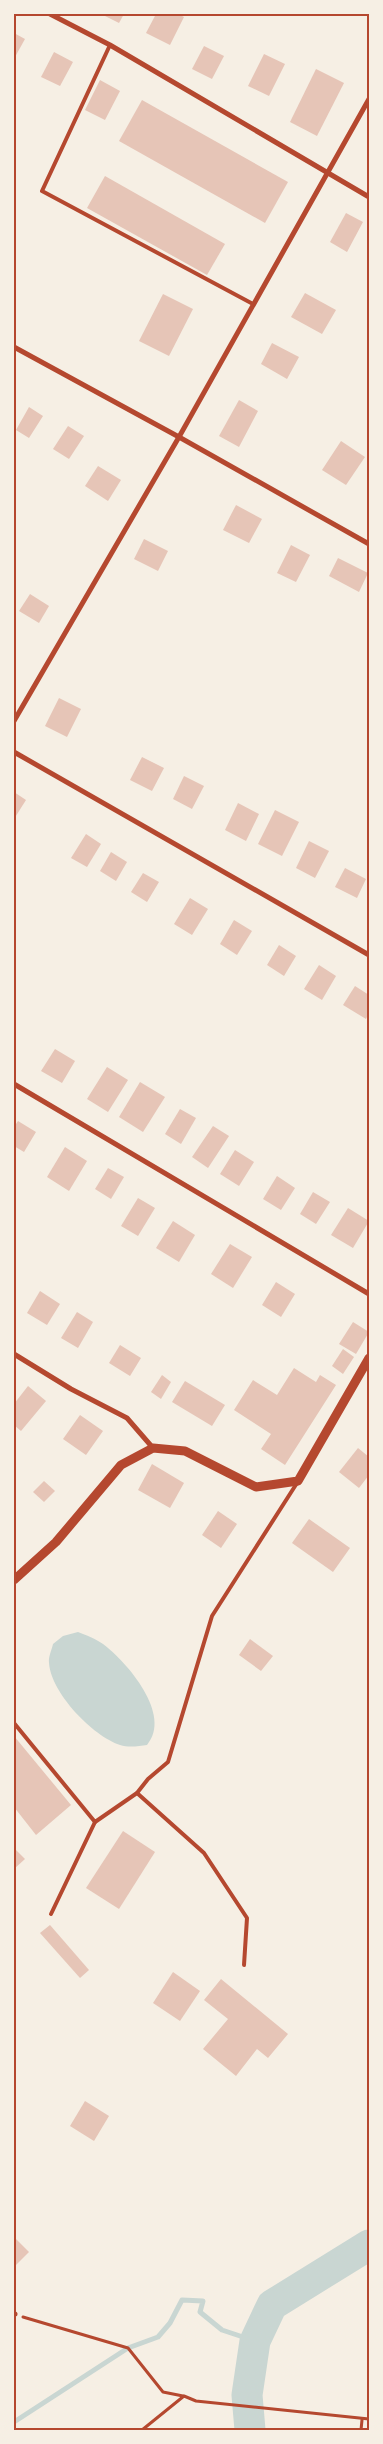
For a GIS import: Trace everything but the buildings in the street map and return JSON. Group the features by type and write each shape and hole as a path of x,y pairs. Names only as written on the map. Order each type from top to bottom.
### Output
{"street":[{"path":"50,14 110,45 328,174 369,196"},
{"path":"14,721 179,437 369,99"},
{"path":"14,347 369,544"},
{"path":"14,752 369,954"},
{"path":"14,1084 369,1294"},
{"path":"14,1354 70,1389 127,1418 153,1448"},
{"path":"14,1580 56,1542 121,1464 153,1448 185,1451 256,1487 298,1482 369,1358"}],"lane":[{"path":"110,45 42,191 253,304"},
{"path":"51,1914 96,1822 137,1793 148,1779 168,1762 212,1616 298,1482"},
{"path":"14,1723 96,1822"},
{"path":"137,1793 204,1852 247,1918 244,1966"}],"path":[{"path":"14,2314 128,2348 162,2392 184,2396 196,2401 362,2420 369,2419"},
{"path":"142,2430 184,2396"},
{"path":"361,2430 362,2420"}],"shaded area":[{"path":"78,1632 97,1640 113,1652 124,1663 144,1690 151,1705 154,1719 154,1733 147,1745 120,1745 98,1733 75,1712 57,1687 49,1663 53,1644 63,1636"}],"waterway":[{"path":"250,2430 247,2395 255,2341 272,2305 369,2245"},
{"path":"14,2422 128,2348 158,2337 170,2323 182,2300 203,2301 200,2312 222,2330 255,2341"}]}
